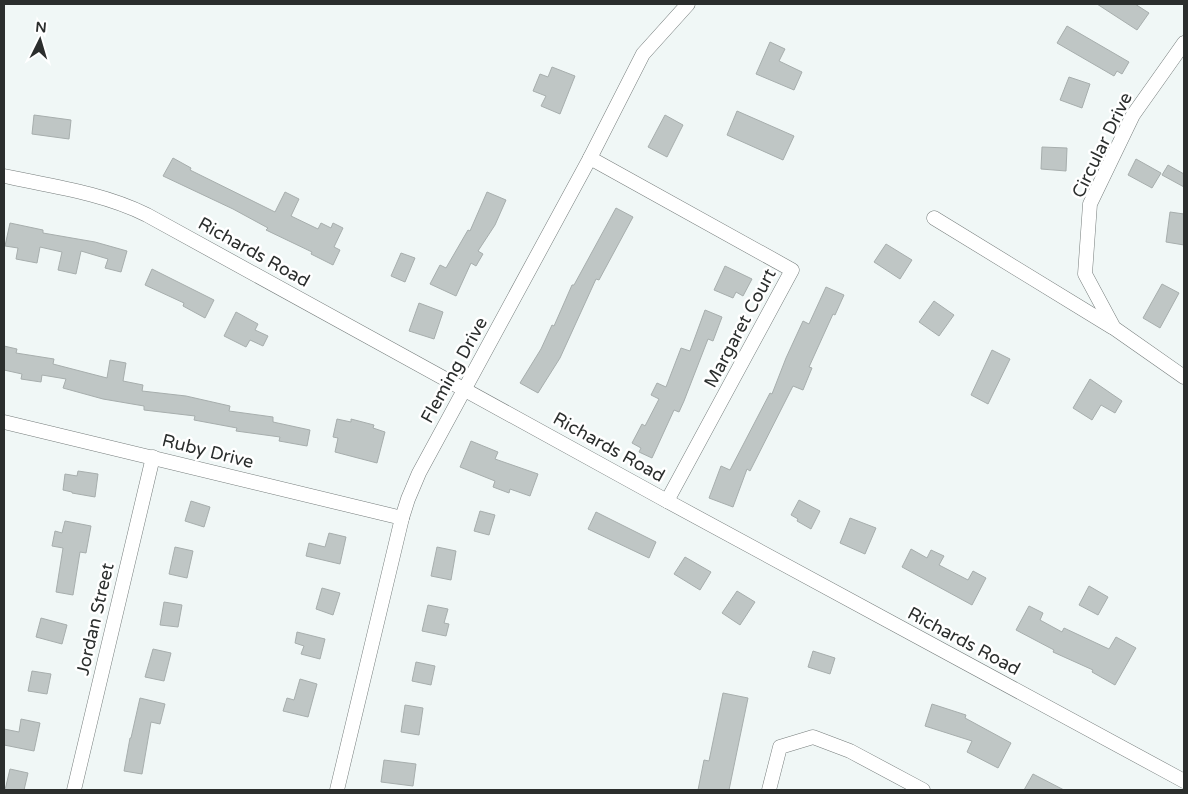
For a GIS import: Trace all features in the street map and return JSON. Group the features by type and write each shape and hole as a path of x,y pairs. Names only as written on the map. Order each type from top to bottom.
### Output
{"street":[{"name":"Fleming Drive","path":"337,790 402,518 419,473 590,158 643,54 688,4"},
{"name":"Circular Drive","path":"1114,328 1085,274 1090,204 1134,115 1184,43"},
{"name":"Margaret Court","path":"590,158 792,270 667,501"},
{"name":"Richards Road","path":"4,176 92,195 135,209 667,501 1184,781"},
{"name":"Circular Drive","path":"934,218 1114,328 1184,377"},
{"name":"Ruby Drive","path":"4,422 402,518"},
{"name":"Jordan Street","path":"74,790 153,457"},
{"path":"769,790 780,746 813,737 850,751 923,790"}],"building":[{"path":"1097,4 1135,4 1149,13 1137,30"},
{"path":"1067,26 1129,62 1122,74 1117,71 1114,76 1057,43"},
{"path":"770,42 785,49 779,61 802,72 794,90 756,74"},
{"path":"552,67 575,76 560,114 541,106 546,96 533,91 540,74 548,77"},
{"path":"1069,77 1090,84 1082,108 1060,100"},
{"path":"737,111 794,136 783,160 727,135"},
{"path":"34,115 71,120 69,139 32,134"},
{"path":"665,115 683,125 667,157 648,147"},
{"path":"1042,147 1067,148 1066,171 1041,169"},
{"path":"173,158 191,168 190,170 275,212 285,192 299,199 291,216 318,229 321,223 331,228 333,223 343,228 334,247 340,250 333,265 311,254 312,252 266,230 268,228 233,209 163,176"},
{"path":"1136,159 1161,173 1152,188 1128,175"},
{"path":"1168,165 1184,174 1184,187 1162,175"},
{"path":"487,192 506,200 495,225 478,251 483,254 476,266 471,263 456,296 430,284 440,265 446,268 468,230 470,231"},
{"path":"616,208 633,217 599,280 596,279 560,358 538,393 520,383 541,349 552,325 554,326 572,285 574,285"},
{"path":"1170,212 1184,214 1184,245 1166,242"},
{"path":"10,223 43,230 43,233 95,242 127,251 121,272 105,268 108,259 81,251 76,274 58,270 62,252 40,247 37,263 16,259 18,248 5,246"},
{"path":"886,244 912,260 900,279 874,262"},
{"path":"401,253 415,258 405,282 391,276"},
{"path":"725,266 752,279 743,296 736,292 733,298 714,290"},
{"path":"152,269 214,300 205,318 183,306 184,303 145,285"},
{"path":"1162,284 1179,293 1160,328 1143,318"},
{"path":"826,287 844,295 835,315 833,314 809,367 812,368 803,390 793,386 750,471 747,469 733,507 709,498 721,466 730,470 770,393 772,394 803,321 809,324"},
{"path":"934,301 954,315 939,336 919,322"},
{"path":"419,303 443,312 434,339 409,331"},
{"path":"705,310 722,317 713,341 708,339 679,412 674,410 652,458 639,452 641,448 632,443 642,424 645,426 659,399 651,395 657,383 666,387 681,348 690,351"},
{"path":"236,312 258,324 255,330 268,336 263,346 250,340 246,347 224,336"},
{"path":"4,346 17,349 16,353 54,359 53,364 107,378 110,360 126,363 123,381 143,385 142,391 186,396 230,406 229,411 273,417 273,422 310,430 307,446 279,441 280,437 236,431 237,428 194,420 195,416 144,410 144,406 103,399 63,388 66,379 42,375 41,382 21,379 22,374 4,370"},
{"path":"992,350 1010,359 988,404 971,395"},
{"path":"1090,379 1122,401 1115,413 1101,405 1092,420 1073,408"},
{"path":"337,419 351,422 351,419 374,425 373,428 385,432 377,463 335,452 338,438 333,437"},
{"path":"471,441 498,452 495,459 538,474 530,496 510,489 509,493 493,487 495,481 460,467"},
{"path":"78,471 98,474 95,497 63,490 65,474 77,476"},
{"path":"799,500 820,511 811,529 791,515"},
{"path":"191,501 210,507 204,527 185,521"},
{"path":"480,511 495,515 489,535 474,531"},
{"path":"596,512 656,542 649,558 588,529"},
{"path":"850,518 876,528 865,554 840,543"},
{"path":"65,521 91,526 86,553 80,552 73,595 56,592 63,548 52,546 55,531 62,533"},
{"path":"329,533 346,537 340,564 306,556 309,543 325,547"},
{"path":"175,547 193,551 187,578 169,574"},
{"path":"437,547 456,551 451,580 431,576"},
{"path":"911,549 927,558 931,550 944,556 939,565 968,580 973,571 986,578 972,605 902,567"},
{"path":"685,557 711,572 700,590 674,574"},
{"path":"1089,586 1108,597 1098,615 1079,605"},
{"path":"322,588 340,593 333,615 316,609"},
{"path":"737,591 755,602 740,625 722,613"},
{"path":"164,602 182,605 178,627 160,625"},
{"path":"428,605 448,609 444,623 449,624 446,636 422,631"},
{"path":"1029,606 1043,613 1040,620 1062,632 1064,628 1109,649 1116,637 1136,648 1115,685 1092,672 1093,670 1053,652 1054,650 1016,630"},
{"path":"41,618 67,625 62,644 36,637"},
{"path":"297,632 325,639 320,659 301,654 304,646 295,643"},
{"path":"153,649 171,653 164,681 145,677"},
{"path":"813,651 835,658 830,674 808,667"},
{"path":"416,662 435,666 431,685 412,681"},
{"path":"32,671 51,674 47,694 28,691"},
{"path":"300,679 317,684 308,717 283,711 287,698 294,700"},
{"path":"723,693 748,698 729,790 698,790 704,760 709,761"},
{"path":"140,698 165,704 160,724 151,722 142,774 124,771"},
{"path":"932,704 966,715 965,718 1011,743 998,768 967,752 972,741 925,726"},
{"path":"405,705 423,708 419,735 401,732"},
{"path":"21,719 40,723 34,751 4,745 4,729 19,732"},
{"path":"384,760 416,764 413,786 381,782"},
{"path":"10,769 28,773 24,790 5,790"},
{"path":"1033,774 1064,790 1024,790"}]}
